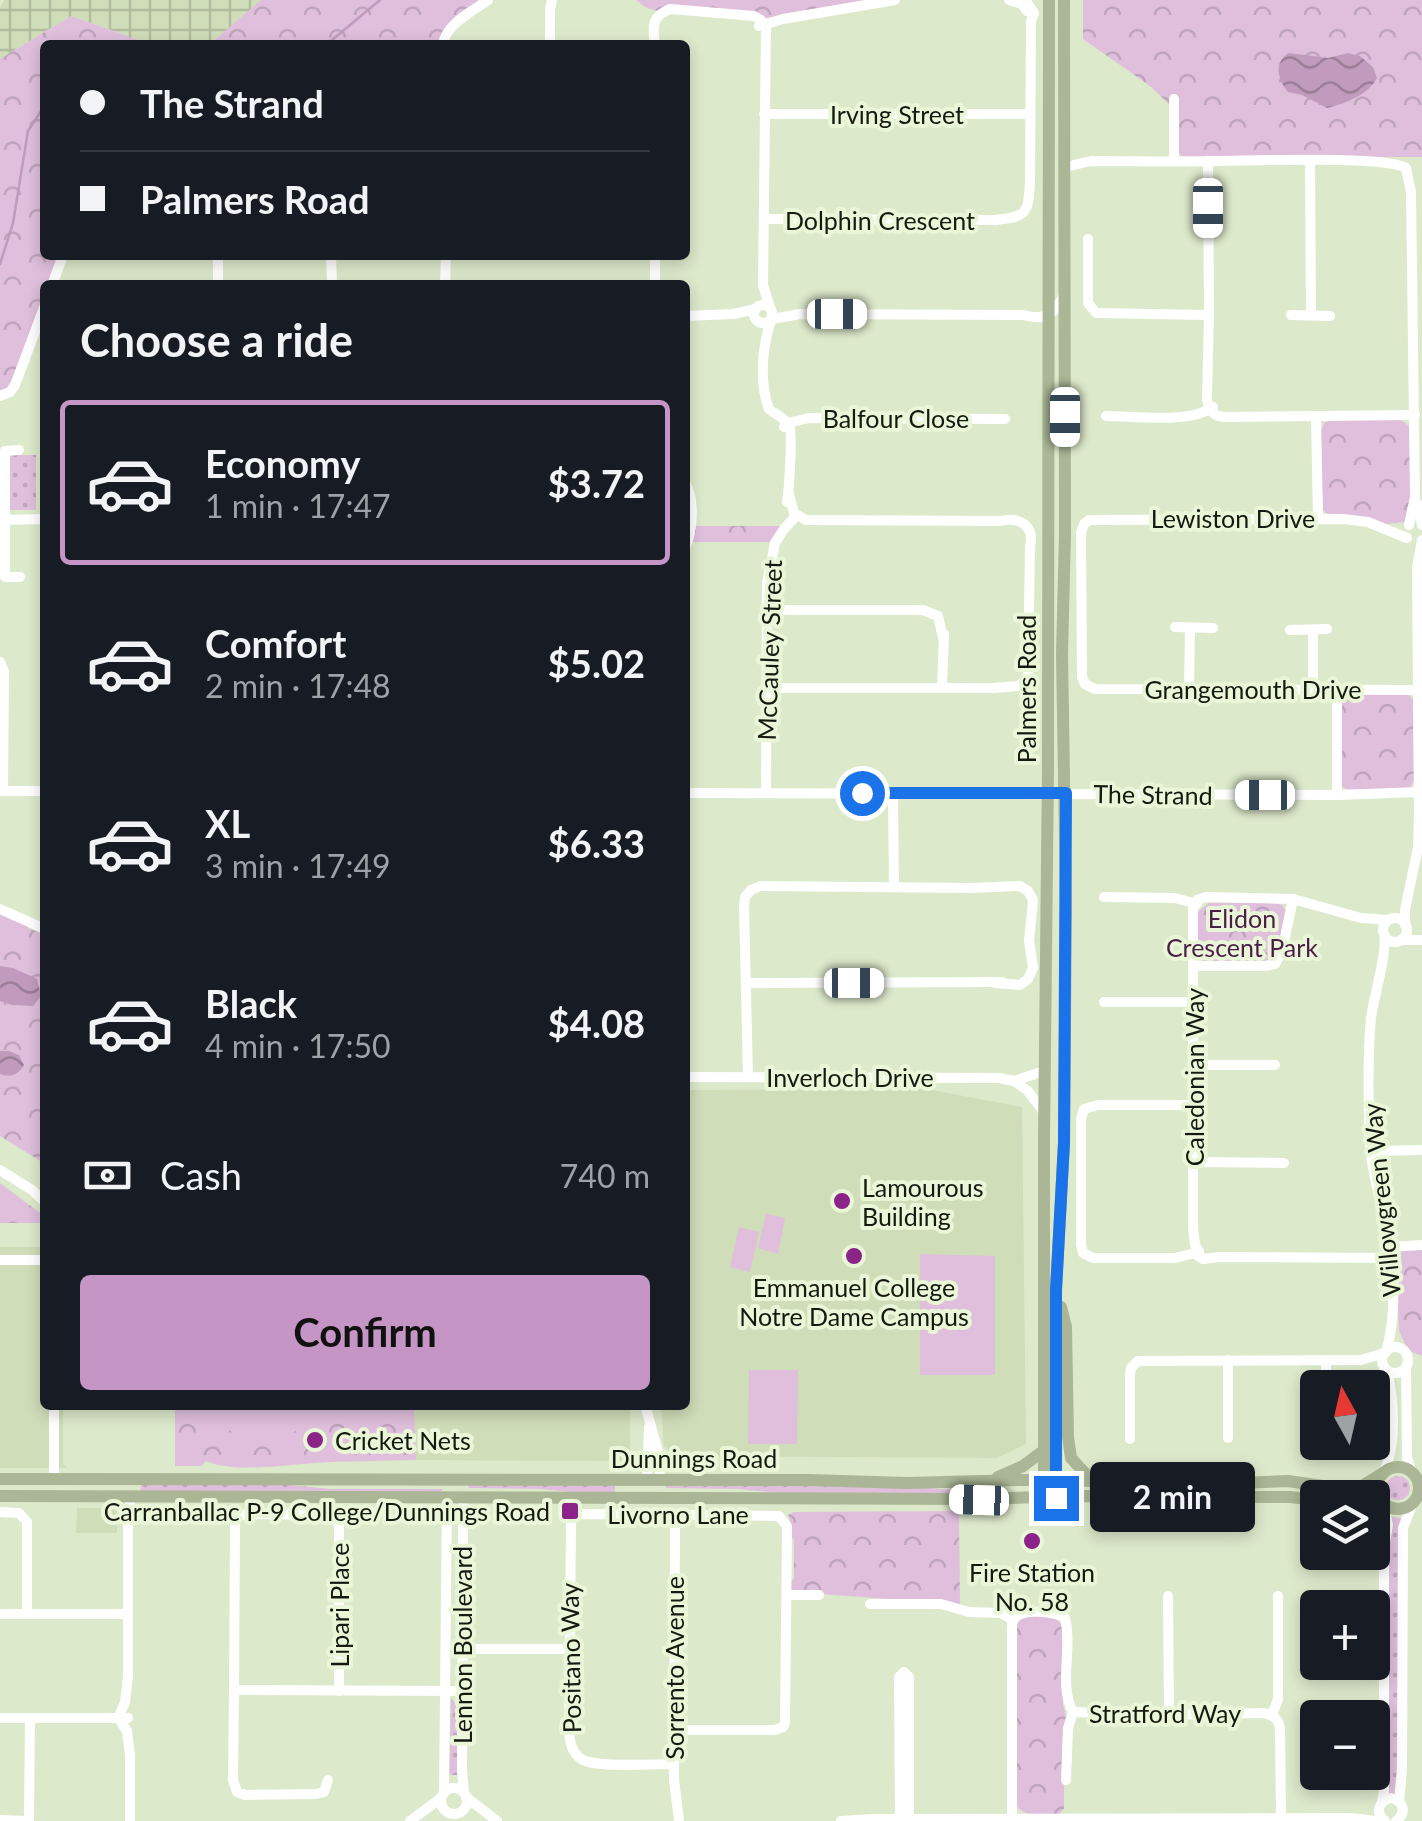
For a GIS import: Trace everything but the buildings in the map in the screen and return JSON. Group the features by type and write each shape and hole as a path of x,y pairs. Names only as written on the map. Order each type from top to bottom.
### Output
{"main road":[{"name":"Palmers Road","path":"1048,0 1043,1451 1050,1480"},
{"name":"Palmers Road","path":"1050,1498 1064,1143 1064,0"},
{"path":"1056,1290 1066,1327 1071,1458 1093,1482"},
{"path":"989,1480 1023,1466 1043,1451"},
{"path":"1381,1480 1384,1473 1398,1467 1416,1474 1416,1500 1400,1508 1390,1508"},
{"name":"Dunnings Road","path":"0,1478 1288,1481 1343,1490 1362,1486 1384,1473"},
{"path":"128,1479 128,1496"},
{"path":"456,1480 463,1497"},
{"path":"447,1497 456,1480"},
{"path":"652,1497 653,1481"},
{"path":"942,1482 952,1488 975,1490 979,1500"},
{"name":"Dunnings Road","path":"0,1496 1300,1499"}],"street":[{"path":"448,40 455,25 488,0"},
{"path":"655,40 659,18 683,12 734,16 761,25 895,0"},
{"path":"1009,0 1022,4 1031,21"},
{"name":"Dolphin Crescent","path":"764,220 995,220 1025,213 1030,182 1033,11 1026,0"},
{"path":"550,3 550,40"},
{"path":"761,25 761,395 762,409 786,426 786,508 804,524 1000,521 1024,528 1030,547 1030,653 1034,674 1028,688 1015,693 994,688 766,688"},
{"path":"1174,99 1174,161"},
{"name":"Irving Street","path":"764,114 1030,114"},
{"path":"1159,116 1174,115"},
{"path":"1065,160 1310,160 1408,166 1416,497 1422,526"},
{"path":"1310,160 1311,315"},
{"path":"1208,162 1206,398 1211,409"},
{"path":"1088,239 1094,253 1088,302 1096,313 1209,314"},
{"path":"690,314 1039,318 1049,309 1055,311 1065,294"},
{"path":"1291,316 1330,316"},
{"path":"0,396 15,385 40,318"},
{"path":"1104,416 1189,416 1211,409 1235,415 1415,415"},
{"path":"1316,417 1318,518"},
{"name":"Balfour Close","path":"786,426 816,418 1005,418"},
{"path":"20,450 6,451 2,520 5,578 20,577"},
{"path":"690,495 690,535"},
{"path":"1400,940 1406,934 1408,892 1418,847 1416,568 1408,532 1416,497"},
{"name":"McCauley Street","path":"766,793 766,583 773,548 795,518"},
{"name":"Lewiston Drive","path":"1087,686 1082,677 1082,533 1086,522 1094,518 1351,519 1408,532 1416,523 1422,526"},
{"path":"2,520 40,520"},
{"path":"1408,532 1416,542 1422,539"},
{"path":"1416,568 1422,539"},
{"path":"767,610 928,606 938,610 945,620 942,688"},
{"path":"1175,627 1213,628"},
{"path":"1190,628 1190,690"},
{"path":"1290,630 1328,629"},
{"path":"1313,630 1313,689"},
{"path":"0,662 4,671 2,791 40,791"},
{"name":"Grangemouth Drive","path":"1087,686 1418,690"},
{"path":"1337,689 1337,796"},
{"name":"The Strand","path":"690,792 1419,795"},
{"path":"893,793 894,888"},
{"path":"747,983 1015,980 1024,976 1030,954 1026,898 1021,892 1000,888 760,886 746,897 745,910 748,1077"},
{"path":"1384,935 1383,928 1408,892"},
{"path":"1103,898 1175,898 1197,904 1206,897 1294,900 1361,918 1398,919 1422,939"},
{"path":"1194,966 1275,964 1294,900"},
{"name":"Caledonian Way","path":"1196,1253 1192,1243 1192,912 1197,904"},
{"path":"0,908 40,927"},
{"path":"1361,918 1393,941 1422,939"},
{"name":"Willowgreen Way","path":"1384,935 1383,964 1370,1030 1370,1151 1390,1252 1393,1318 1386,1352"},
{"name":"Willowgreen Way","path":"1383,964 1400,940"},
{"path":"1102,1002 1194,1002"},
{"path":"1194,1065 1277,1065"},
{"name":"Inverloch Drive","path":"690,1077 1014,1081 1044,1072"},
{"path":"1014,1081 1027,1090 1044,1112"},
{"path":"1194,1105 1098,1105 1084,1109 1083,1253 1093,1258 1176,1258 1196,1253 1219,1257 1390,1252 1422,1245"},
{"path":"1370,1151 1422,1150"},
{"path":"1194,1162 1286,1162"},
{"path":"0,1170 40,1197"},
{"path":"0,1260 40,1260"},
{"name":"Willowgreen Way","path":"1393,1318 1404,1351"},
{"path":"1130,1440 1130,1374 1133,1365 1145,1360 1361,1360 1396,1348 1420,1360"},
{"path":"1404,1351 1408,1361 1407,1458 1416,1474"},
{"path":"1384,1473 1390,1457 1392,1393 1383,1359 1386,1352"},
{"path":"1228,1360 1228,1440"},
{"path":"1326,1360 1326,1370"},
{"path":"1361,1360 1398,1373 1420,1360"},
{"path":"54,1410 54,1479"},
{"path":"646,1410 653,1481"},
{"path":"128,1496 128,1676 132,1697 124,1718 134,1737 130,1755 130,1821"},
{"name":"Lennon Boulevard","path":"443,1795 447,1497"},
{"name":"Lennon Boulevard","path":"463,1497 465,1795"},
{"path":"1401,1814 1404,1528 1416,1500"},
{"path":"0,1512 19,1513 27,1522 27,1614"},
{"name":"Lipari Place","path":"234,1690 237,1518 246,1514 313,1514 332,1515 339,1526 339,1692"},
{"name":"Livorno Lane","path":"572,1520 582,1514 780,1516 787,1531 787,1595"},
{"name":"Sorrento Avenue","path":"675,1514 674,1764 679,1821"},
{"name":"Positano Way","path":"572,1520 569,1738 576,1754 592,1763 674,1764"},
{"path":"1381,1816 1384,1570"},
{"path":"674,1730 775,1730 784,1725 787,1595 819,1596"},
{"path":"1168,1596 1169,1714"},
{"path":"1272,1715 1278,1695 1278,1596"},
{"path":"870,1604 941,1604 1000,1613 1013,1620"},
{"path":"1012,1819 1013,1620 1028,1612 1058,1614 1067,1627 1068,1697 1073,1712 1068,1728 1066,1780"},
{"path":"0,1614 128,1614"},
{"path":"462,1649 569,1649"},
{"path":"902,1672 909,1677 904,1819 899,1677 902,1672"},
{"path":"328,1780 324,1792 316,1794 237,1792 232,1780 234,1690 462,1692"},
{"name":"Stratford Way","path":"1073,1712 1272,1715 1280,1730 1281,1818"},
{"path":"0,1718 124,1718"},
{"path":"0,1820 29,1821 30,1718"},
{"path":"410,1821 454,1788 496,1820"},
{"path":"443,1795 441,1804 453,1812 496,1820"},
{"path":"410,1821 465,1807 465,1795"},
{"path":"1381,1816 1389,1798 1401,1814"},
{"path":"841,1821 1381,1816"}],"shaded area":[{"path":"4,0 262,0 215,40 139,40 71,16 0,59 0,8"},
{"name":"Emmanuel College Notre Dame Campus","path":"926,1089 1022,1107 1026,1444 997,1458 676,1456 664,1446 661,1410 690,1410 690,1090"},
{"path":"0,1247 40,1247 40,1410 63,1410 63,1463 67,1468 0,1468"},
{"path":"414,1410 630,1410 630,1461 416,1460"},
{"path":"77,1508 117,1508 117,1533 76,1533"}],"green space":[{"path":"261,0 481,0 441,40 215,40"},
{"path":"636,0 878,0 761,19 657,11"},
{"path":"1083,0 1422,0 1422,157 1184,157 1179,154 1170,105 1150,86 1083,39"},
{"path":"71,16 139,40 40,40 40,260 57,260 50,280 40,280 40,307 12,383 0,392 0,59"},
{"path":"1400,419 1409,426 1412,499 1405,522 1385,524 1326,513 1320,433 1324,423"},
{"path":"9,455 36,455 36,510 9,510"},
{"path":"694,526 783,526 772,542 693,542"},
{"path":"1348,694 1407,694 1413,699 1414,780 1410,789 1342,787 1340,703"},
{"name":"Elidon Crescent Park","path":"1209,903 1282,905 1287,913 1272,961 1204,961 1198,951 1198,912"},
{"path":"0,913 40,933 40,1161 0,1136"},
{"path":"0,1183 40,1213 40,1223 0,1223"},
{"path":"766,1214 785,1218 778,1254 758,1248"},
{"path":"739,1227 759,1232 750,1272 730,1267"},
{"path":"1422,1248 1422,1356 1408,1350 1399,1331 1396,1260 1402,1250"},
{"path":"920,1254 995,1256 995,1375 920,1375"},
{"path":"749,1370 798,1370 797,1444 748,1444"},
{"path":"175,1410 414,1410 416,1460 244,1467 206,1461 201,1466 175,1466"},
{"path":"209,1410 318,1410 295,1432 263,1441 232,1432"},
{"name":"Cricket Nets","path":"312,1421 334,1447 319,1460 297,1433"},
{"path":"1394,1477 1402,1477 1409,1484 1409,1492 1402,1499 1390,1496 1390,1480"},
{"path":"141,1485 290,1485 443,1489 140,1491"},
{"path":"468,1485 615,1485 615,1493 469,1488"},
{"path":"666,1486 906,1486 964,1491 964,1495 780,1493"},
{"path":"959,1511 960,1604 791,1592 794,1541 788,1515 794,1512"},
{"path":"1392,1517 1401,1518 1399,1771 1394,1795 1387,1794"},
{"path":"1030,1616 1053,1617 1063,1627 1066,1717 1064,1809 1059,1814 1030,1814 1017,1806 1015,1629 1020,1620"},
{"path":"451,1698 459,1712 458,1775 449,1775"}],"water":[{"path":"1289,53 1328,58 1348,53 1360,56 1373,67 1377,78 1356,98 1327,108 1288,92 1279,66"},
{"path":"0,966 37,979 40,997 33,1006 0,1001"},
{"path":"0,1051 19,1055 24,1065 8,1076 0,1074"}],"waterway":[{"path":"332,40 380,0"},
{"path":"0,264 13,223 28,131 40,113"}],"place":[{"name":"Lamourous Building","path":"842,1201"},
{"name":"Emmanuel College Notre Dame Campus","path":"854,1256"},
{"name":"Cricket Nets","path":"315,1440"},
{"name":"Carranballac P-9 College/Dunnings Road","path":"570,1511"},
{"name":"Fire Station No. 58","path":"1032,1541"}],"route":[{"path":"862,793 1066,793 1056,1498"}]}
